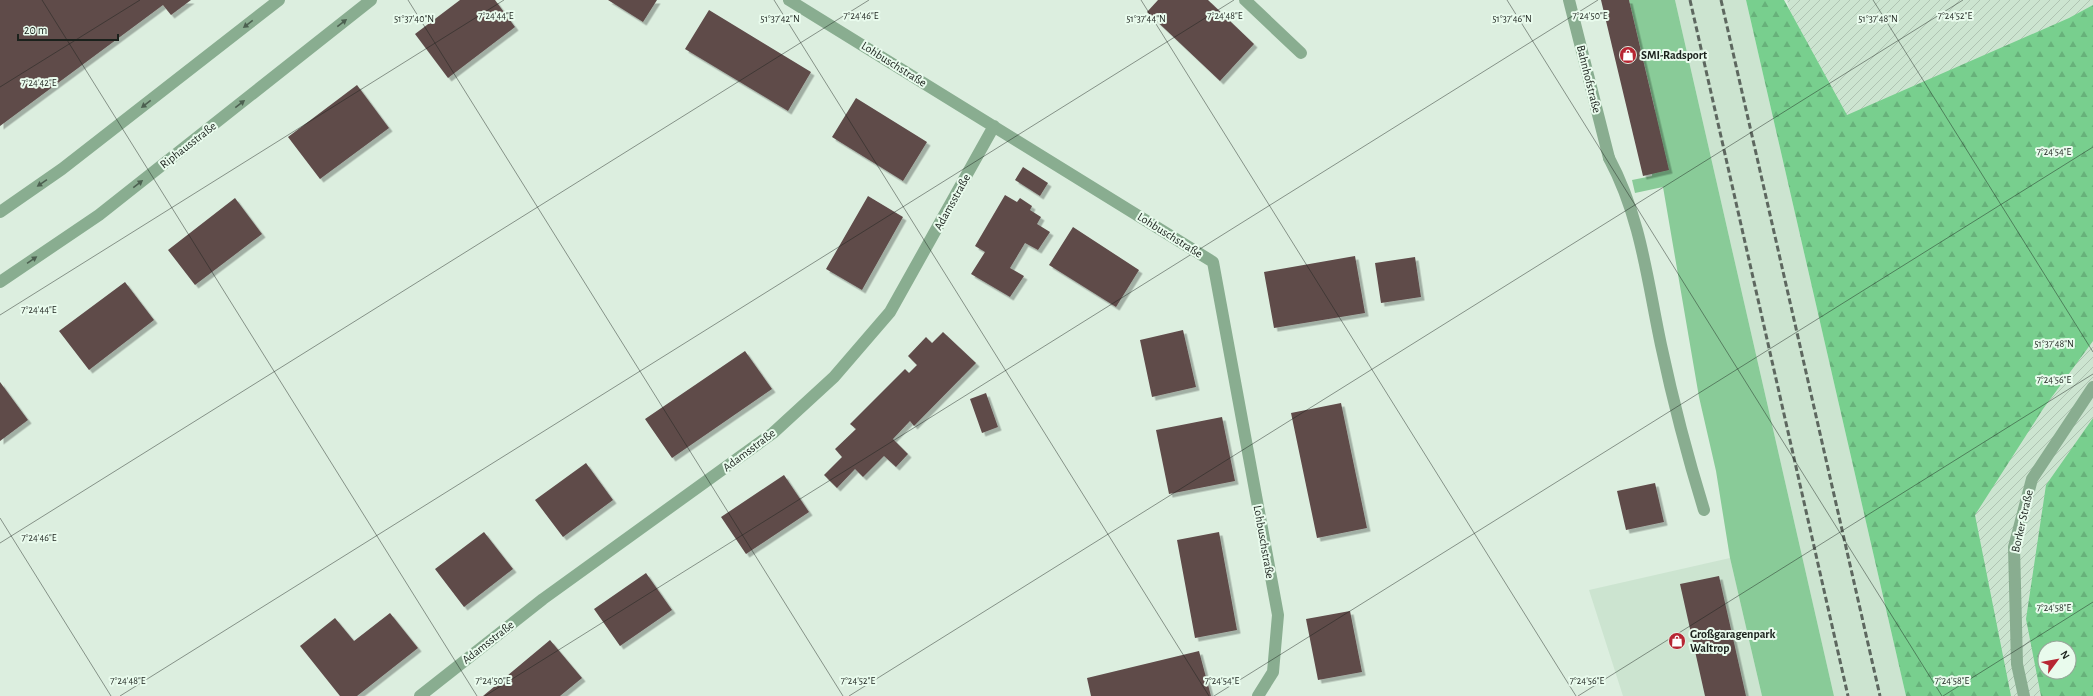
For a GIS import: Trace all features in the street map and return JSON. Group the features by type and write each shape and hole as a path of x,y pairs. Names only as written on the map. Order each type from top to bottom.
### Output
{"street":[{"path":"0,212 62,169 279,0"},
{"name":"Riphausstraße","path":"0,282 99,215 371,0"},
{"name":"Lohbuschstraße","path":"789,0 1213,262 1278,615 1273,672 1258,696"},
{"path":"1245,0 1301,53"},
{"name":"Bahnhofstraße","path":"1569,0 1609,158 1623,184 1637,225 1684,447 1704,510"},
{"name":"Adamsstraße","path":"420,696 543,599 773,433 834,377 890,312 994,126"},
{"name":"Borker Straße","path":"2024,696 2017,664 2014,547 2032,479 2093,387"}],"shaded area":[{"path":"1675,0 1746,0 1906,696 1834,696"},
{"path":"1787,0 2093,0 2093,696 1945,696"},
{"name":"Großgaragenpark Waltrop","path":"1730,558 1762,696 1623,696 1589,590"}],"green space":[{"path":"1629,0 1675,0 1834,696 1762,696 1730,558 1716,471 1699,397 1663,187 1635,193 1632,180 1652,176 1655,110"},
{"path":"1746,0 1784,0 1847,115 2069,18 2093,5 2093,341 2043,409 1975,515 2011,696 1906,696"},
{"path":"2093,418 2093,696 2041,696 2038,680 2077,680 2077,640 2037,640 2037,675 2026,619 2046,485"}],"building":[{"path":"0,0 191,0 171,15 163,5 0,126"},
{"path":"460,0 495,0 515,27 448,78 415,34"},
{"path":"608,0 657,0 643,22"},
{"path":"1158,0 1208,0 1254,44 1220,81 1147,12"},
{"name":"SMI-Radsport","path":"1601,0 1629,0 1669,170 1643,176"},
{"path":"709,10 811,72 788,111 685,49"},
{"path":"357,85 389,128 320,179 288,137"},
{"path":"856,98 927,142 903,181 832,137"},
{"path":"1023,167 1048,183 1040,196 1015,180"},
{"path":"1005,195 1017,202 1020,198 1032,206 1030,210 1041,217 1037,224 1050,232 1038,250 1025,243 1010,268 1024,276 1010,297 971,274 985,252 975,246"},
{"path":"868,196 903,217 862,290 826,269"},
{"path":"235,198 262,234 195,285 168,250"},
{"path":"1073,227 1139,270 1116,307 1049,265"},
{"path":"1355,256 1365,313 1274,328 1264,272"},
{"path":"1415,257 1421,297 1381,303 1375,263"},
{"path":"125,282 154,320 89,370 59,331"},
{"path":"1183,330 1196,387 1152,397 1140,340"},
{"path":"943,332 976,363 914,426 910,421 893,439 908,454 896,467 884,456 863,477 855,469 837,488 824,475 842,457 835,449 856,429 850,424 905,369 909,373 917,365 908,356 926,337 932,343"},
{"path":"745,351 772,389 672,458 645,419"},
{"path":"0,382 28,420 0,441"},
{"path":"986,393 998,427 982,433 970,399"},
{"path":"1341,403 1367,528 1317,538 1291,413"},
{"path":"1222,417 1235,481 1169,494 1156,430"},
{"path":"586,463 613,500 563,537 535,500"},
{"path":"784,475 809,512 746,554 721,517"},
{"path":"1655,483 1664,522 1626,530 1617,491"},
{"path":"484,532 513,569 464,607 435,569"},
{"path":"1219,532 1237,630 1195,638 1177,540"},
{"path":"646,573 672,610 620,646 594,609"},
{"path":"1719,576 1746,696 1705,696 1680,584"},
{"path":"1350,611 1362,672 1318,680 1306,619"},
{"path":"390,613 418,648 357,696 340,696 300,646 335,618 354,641"},
{"path":"550,640 582,678 560,696 483,696"},
{"path":"1199,651 1211,696 1091,696 1087,678"}],"railway":[{"path":"1690,0 1848,696"},
{"path":"1721,0 1880,696"}],"place":[{"name":"SMI-Radsport","path":"1628,55"},
{"name":"Großgaragenpark Waltrop","path":"1677,641"}]}
